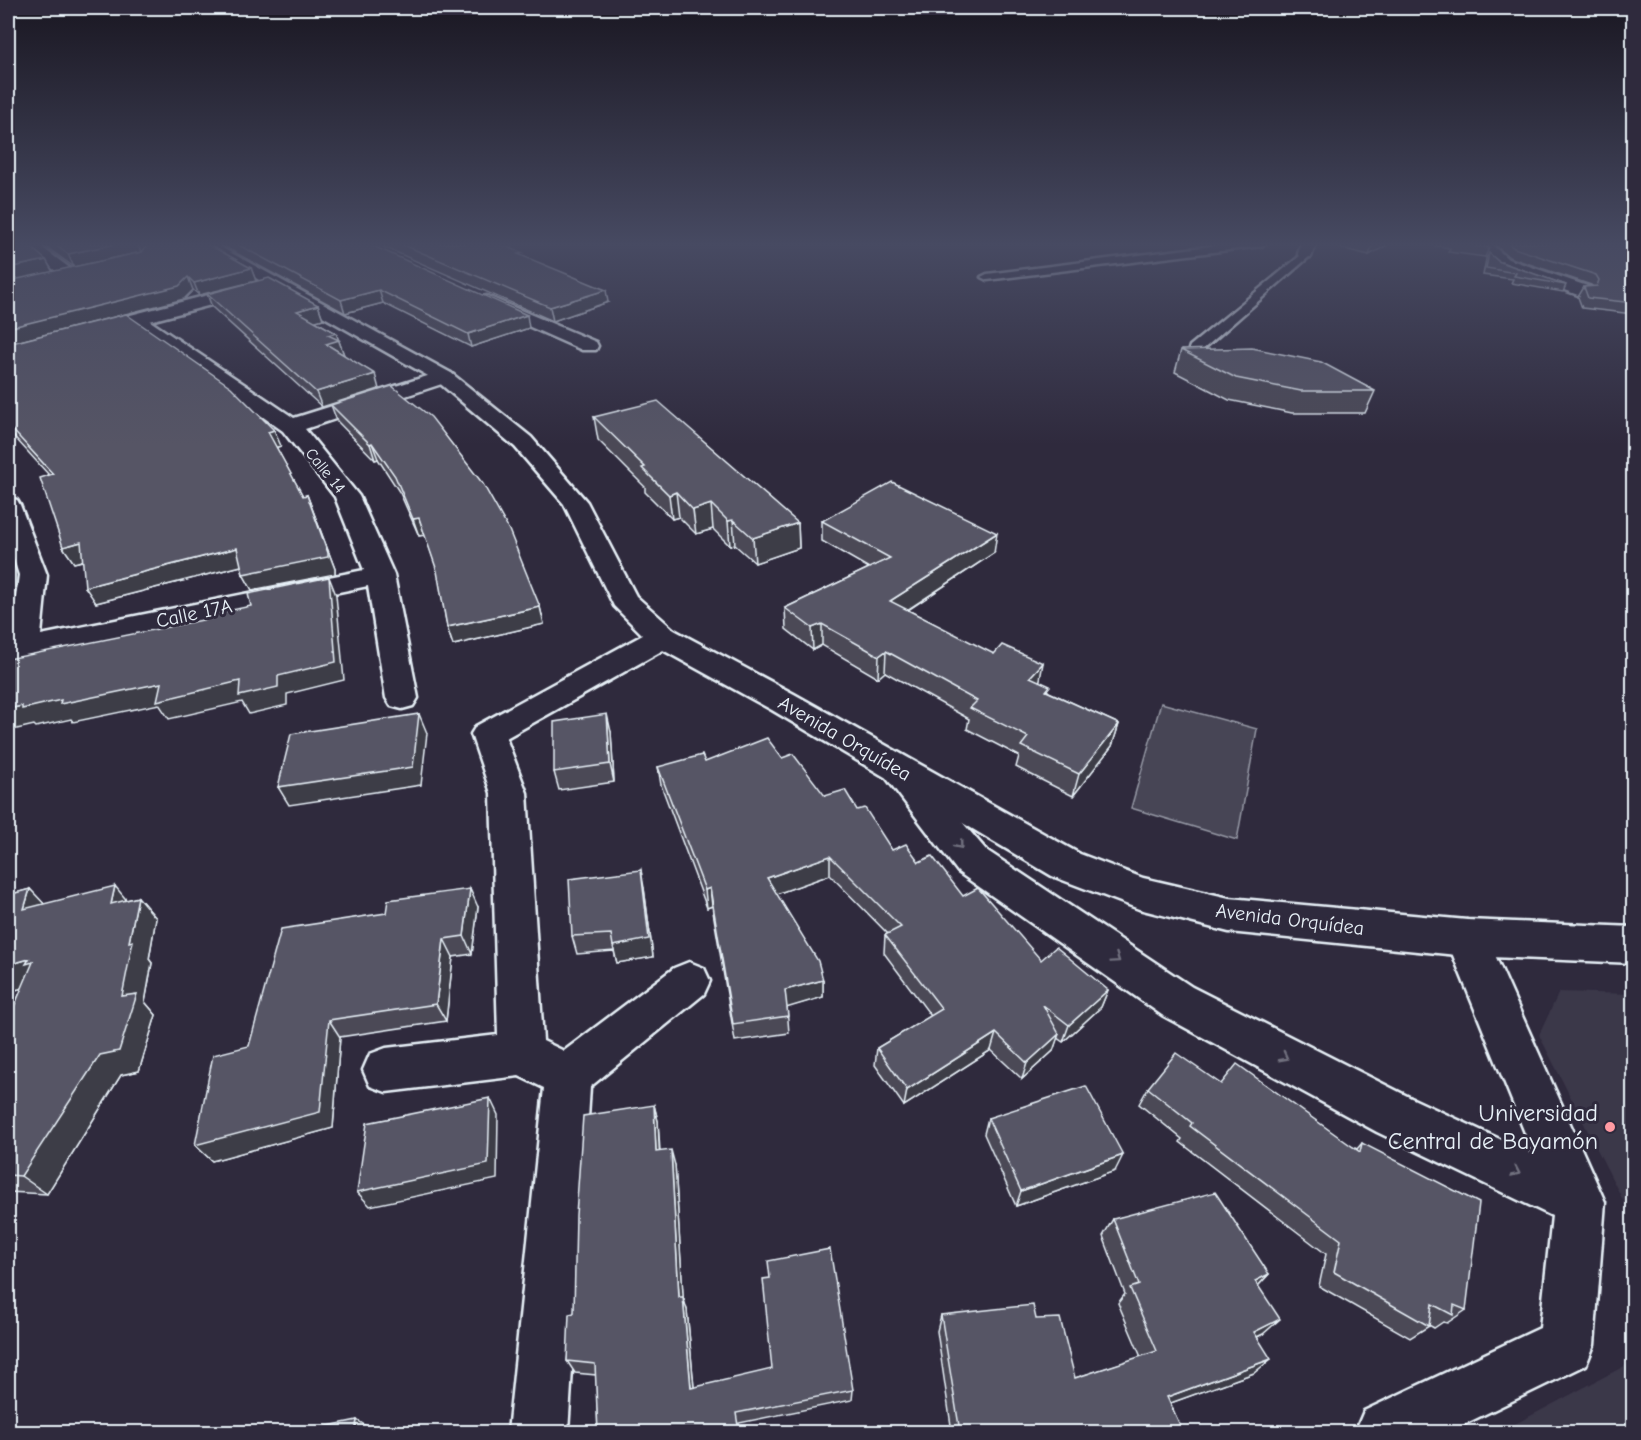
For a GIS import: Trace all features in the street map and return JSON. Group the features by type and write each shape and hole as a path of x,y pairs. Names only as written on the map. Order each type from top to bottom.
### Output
{"street":[{"path":"104,327 170,310"},
{"name":"Avenida Orquídea","path":"325,310 444,376 524,442 575,502 624,600 663,637 783,702 1066,865 1139,893 1229,915 1467,938 1634,945"},
{"path":"507,310 589,346"},
{"name":"Calle 14","path":"136,319 291,426 347,496 380,575 402,699"},
{"path":"291,426 444,376"},
{"path":"8,505 33,575 16,649"},
{"name":"Calle 17A","path":"16,649 380,575"},
{"path":"520,1054 508,793 488,734 663,637"},
{"path":"896,767 972,861 1177,1001 1394,1115 1579,1202"},
{"path":"1385,1432 1566,1345 1579,1202 1467,938"},
{"path":"538,1432 568,1076 689,981"},
{"path":"386,1070 520,1054 568,1076"}],"lane":[{"path":"1195,349 1238,310"}],"shaded area":[{"path":"1161,703 1257,729 1237,840 1131,808"},
{"name":"Universidad Central de Bayamón","path":"1559,992 1633,994 1633,1220 1539,1035"},
{"path":"1633,1348 1633,1432 1500,1432 1632,1362"}],"building":[{"path":"8,310 80,310 8,328"},
{"path":"225,310 300,310 297,311 336,333 328,335 339,340 326,344 375,374 316,392"},
{"path":"420,310 516,310 527,315 468,334"},
{"path":"126,314 231,387 274,430 268,432 303,496 307,495 328,557 243,574 237,548 85,587 81,542 63,547 40,478 53,474 8,425 8,344"},
{"path":"1252,348 1321,362 1375,391 1301,391 1236,378 1181,350"},
{"path":"392,386 431,417 483,484 509,530 540,607 447,627 437,571 419,518 413,519 395,476 372,443 370,444 331,405"},
{"path":"658,401 798,523 753,538 733,520 728,521 711,504 693,510 676,492 669,495 642,468 645,467 594,417"},
{"path":"892,482 997,533 890,601 994,654 1002,645 1043,663 1030,677 1050,686 1046,691 1119,724 1079,774 1021,746 1028,737 970,708 977,701 886,651 879,656 822,624 812,628 785,608 890,558 822,521"},
{"path":"329,577 336,662 278,676 278,687 239,696 240,681 157,701 161,683 60,704 61,700 22,709 22,706 8,709 8,659 213,618 213,614 251,606 248,594"},
{"path":"419,714 413,767 278,787 291,734"},
{"path":"607,714 610,764 554,772 554,722"},
{"path":"767,738 782,758 793,754 825,796 845,790 857,810 865,808 892,850 906,844 919,862 932,856 963,896 978,888 1041,960 1056,947 1108,990 1069,1025 1043,1005 1059,1034 1027,1063 996,1033 907,1090 877,1048 942,1009 885,935 901,927 830,856 767,878 818,961 823,980 785,990 788,1016 733,1024 710,888 705,890 658,767 702,755 705,762"},
{"path":"641,870 649,939 613,946 611,934 572,936 569,879"},
{"path":"115,886 111,904 138,897 129,942 133,941 122,996 137,994 119,1051 100,1055 21,1176 8,1175 8,1021 33,962 26,964 29,959 8,965 8,895 30,889 24,909"},
{"path":"470,889 464,936 444,939 436,1004 329,1020 320,1112 195,1145 213,1055 249,1046 281,929 386,913 388,900"},
{"path":"1176,1053 1221,1084 1237,1064 1360,1152 1362,1143 1479,1203 1466,1310 1454,1305 1453,1315 1432,1304 1429,1326 1334,1272 1341,1240 1190,1126 1192,1123 1148,1088"},
{"path":"1086,1086 1123,1155 1021,1191 988,1118"},
{"path":"490,1098 488,1164 357,1192 367,1123"},
{"path":"654,1105 656,1152 671,1150 679,1297 683,1297 691,1388 772,1369 763,1279 770,1278 768,1261 830,1249 853,1390 736,1413 739,1432 598,1432 595,1364 567,1361 569,1314 574,1313 576,1215 583,1116"},
{"path":"1215,1192 1269,1274 1255,1281 1280,1319 1254,1332 1271,1359 1167,1397 1180,1425 1160,1432 960,1432 941,1315 1033,1305 1036,1319 1060,1318 1075,1378 1157,1351 1130,1288 1139,1285 1113,1219"},
{"path":"357,1420 355,1432 299,1432"}],"place":[{"name":"Universidad Central de Bayamón","path":"1610,1127"}]}
